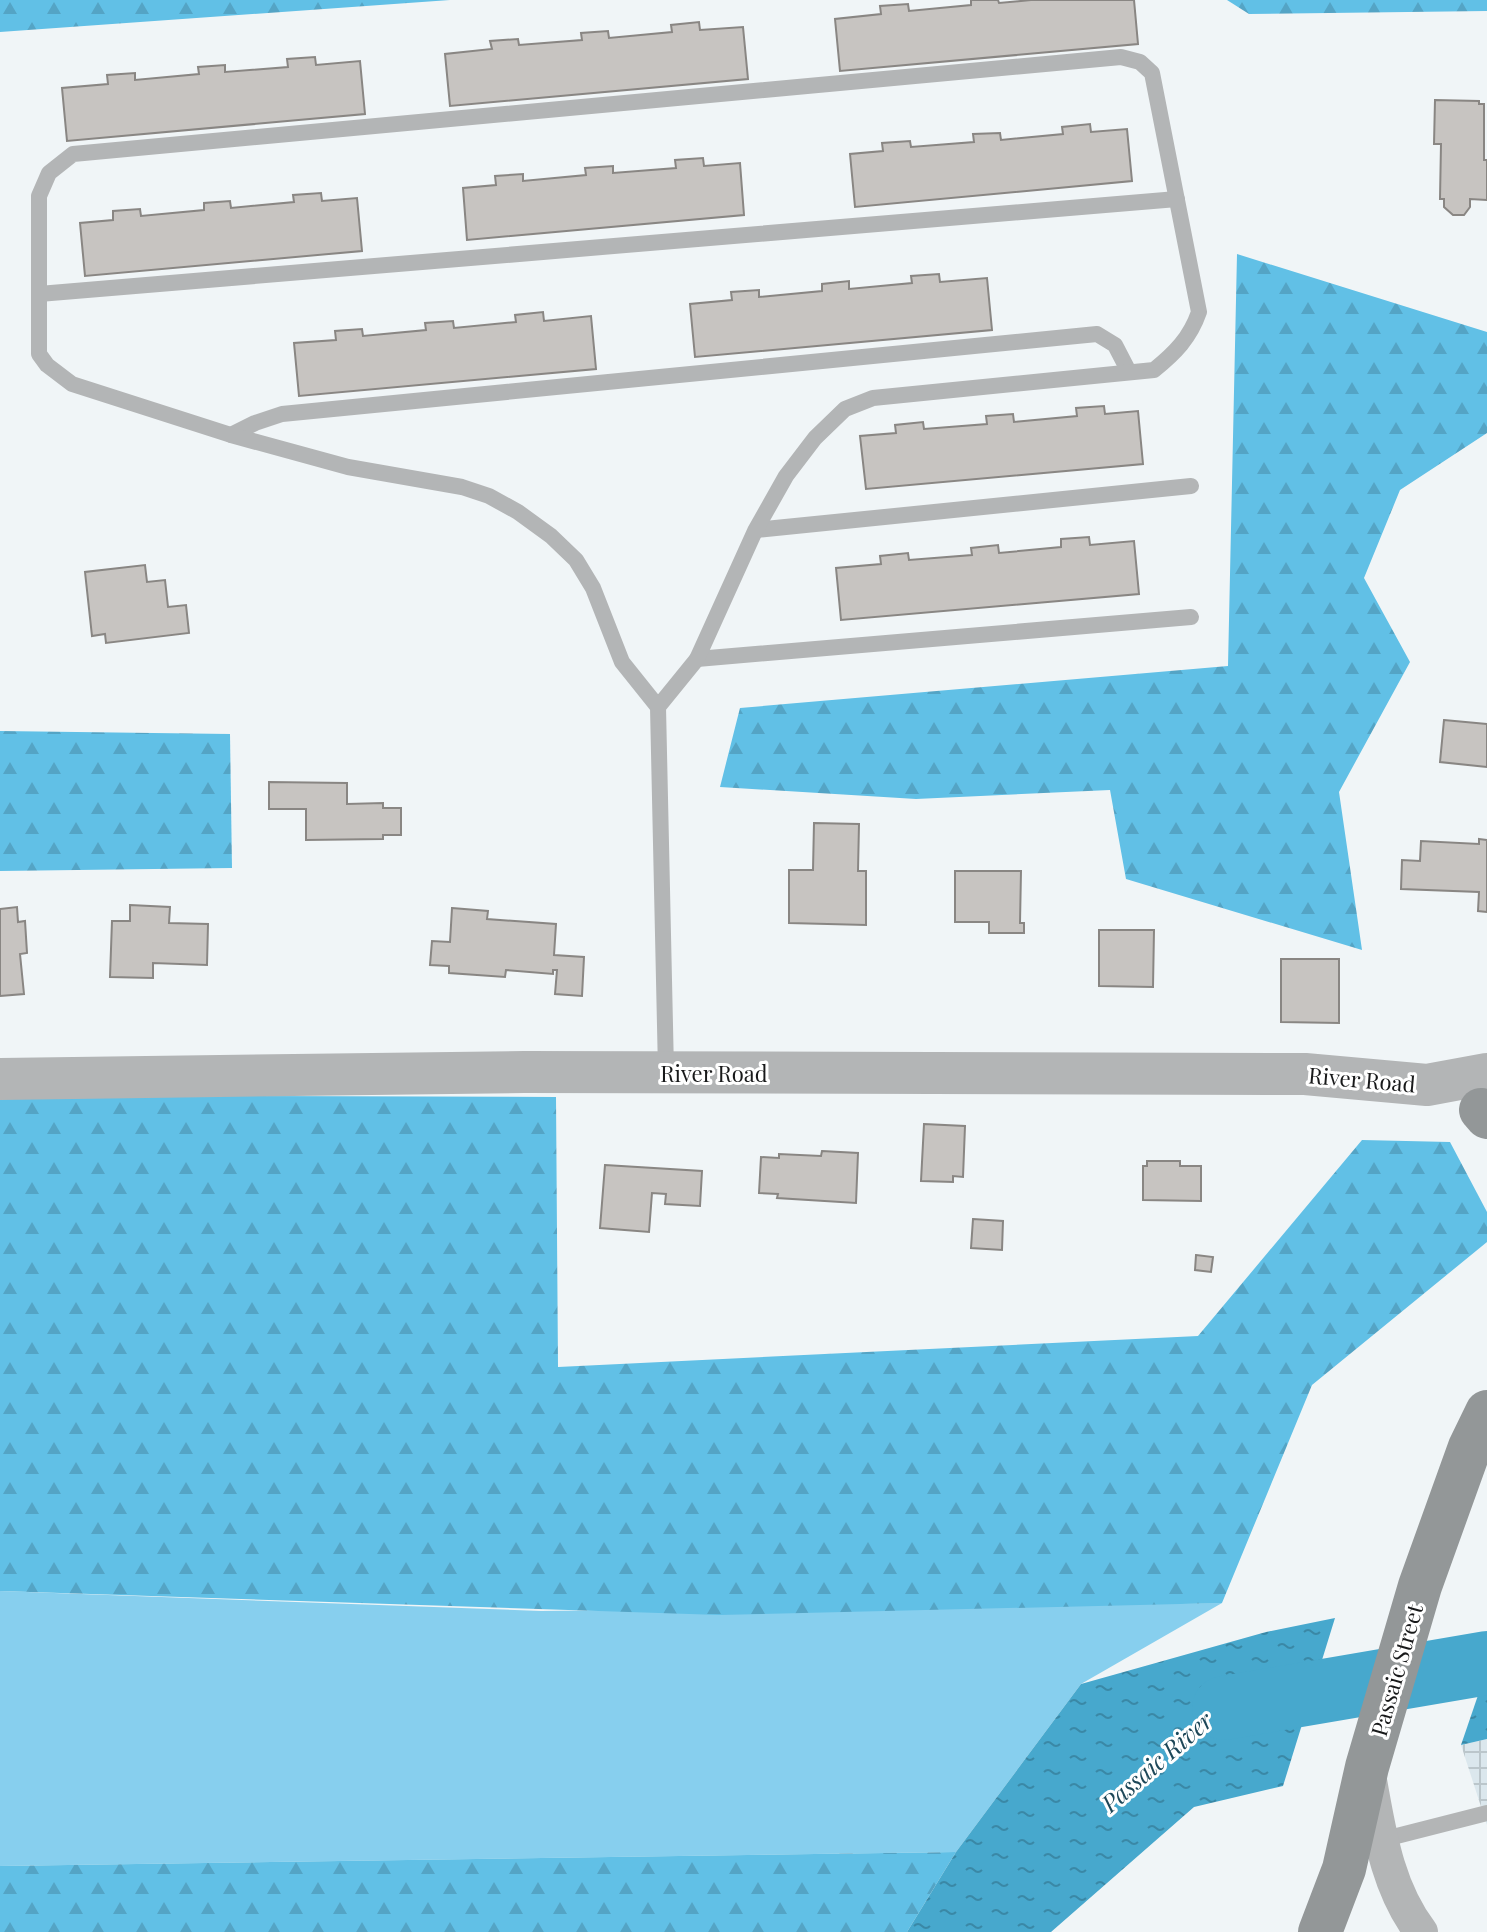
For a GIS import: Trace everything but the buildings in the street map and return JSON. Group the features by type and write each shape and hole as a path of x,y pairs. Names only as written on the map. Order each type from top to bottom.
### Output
{"main road":[{"name":"Passaic Street","path":"1320,1932 1344,1869 1367,1767 1420,1586 1470,1447 1487,1412"}],"street":[{"name":"River Road","path":"0,1079 666,1073 1305,1074 1427,1085 1486,1103"},
{"path":"1367,1767 1391,1879 1421,1932"}],"lane":[{"path":"658,707 697,659 756,530 786,476 815,438 845,409 873,398 1154,370 1175,353 1192,333 1199,312 1152,73 1140,62 1121,57 73,154 49,173 39,196 39,354 47,365 72,384 231,435 348,467 462,487 489,496 551,536 576,560 593,588 622,662 658,707 666,1073"},
{"path":"39,294 1177,199"},
{"path":"231,435 282,414 1097,334 1115,345 1129,372"},
{"path":"756,530 1191,486"},
{"path":"697,659 1191,617"},
{"path":"1381,1840 1487,1813"}],"shaded area":[{"path":"0,1591 541,1611 1222,1603 1081,1684 956,1852 0,1866"},
{"path":"1487,1739 1487,1825 1461,1745"}],"green space":[{"path":"0,0 450,0 0,32"},
{"path":"1227,0 1487,0 1487,11 1249,14"},
{"path":"1237,254 1487,332 1487,433 1400,490 1364,578 1410,662 1339,792 1362,950 1126,879 1110,790 916,799 720,787 740,708 1228,666"},
{"path":"0,731 230,734 232,868 0,871"},
{"path":"0,1095 556,1097 558,1367 1198,1336 1362,1140 1450,1142 1487,1212 1487,1242 1312,1385 1222,1603 719,1615 0,1591"},
{"path":"956,1852 907,1932 0,1932 0,1866"}],"water":[{"path":"1335,1618 1283,1786 1194,1807 1051,1932 907,1932 956,1852 1081,1684 1266,1632"},
{"path":"1487,1669 1487,1739 1461,1745"}],"waterway":[{"name":"Passaic River","path":"1224,1708 1487,1663"}]}
